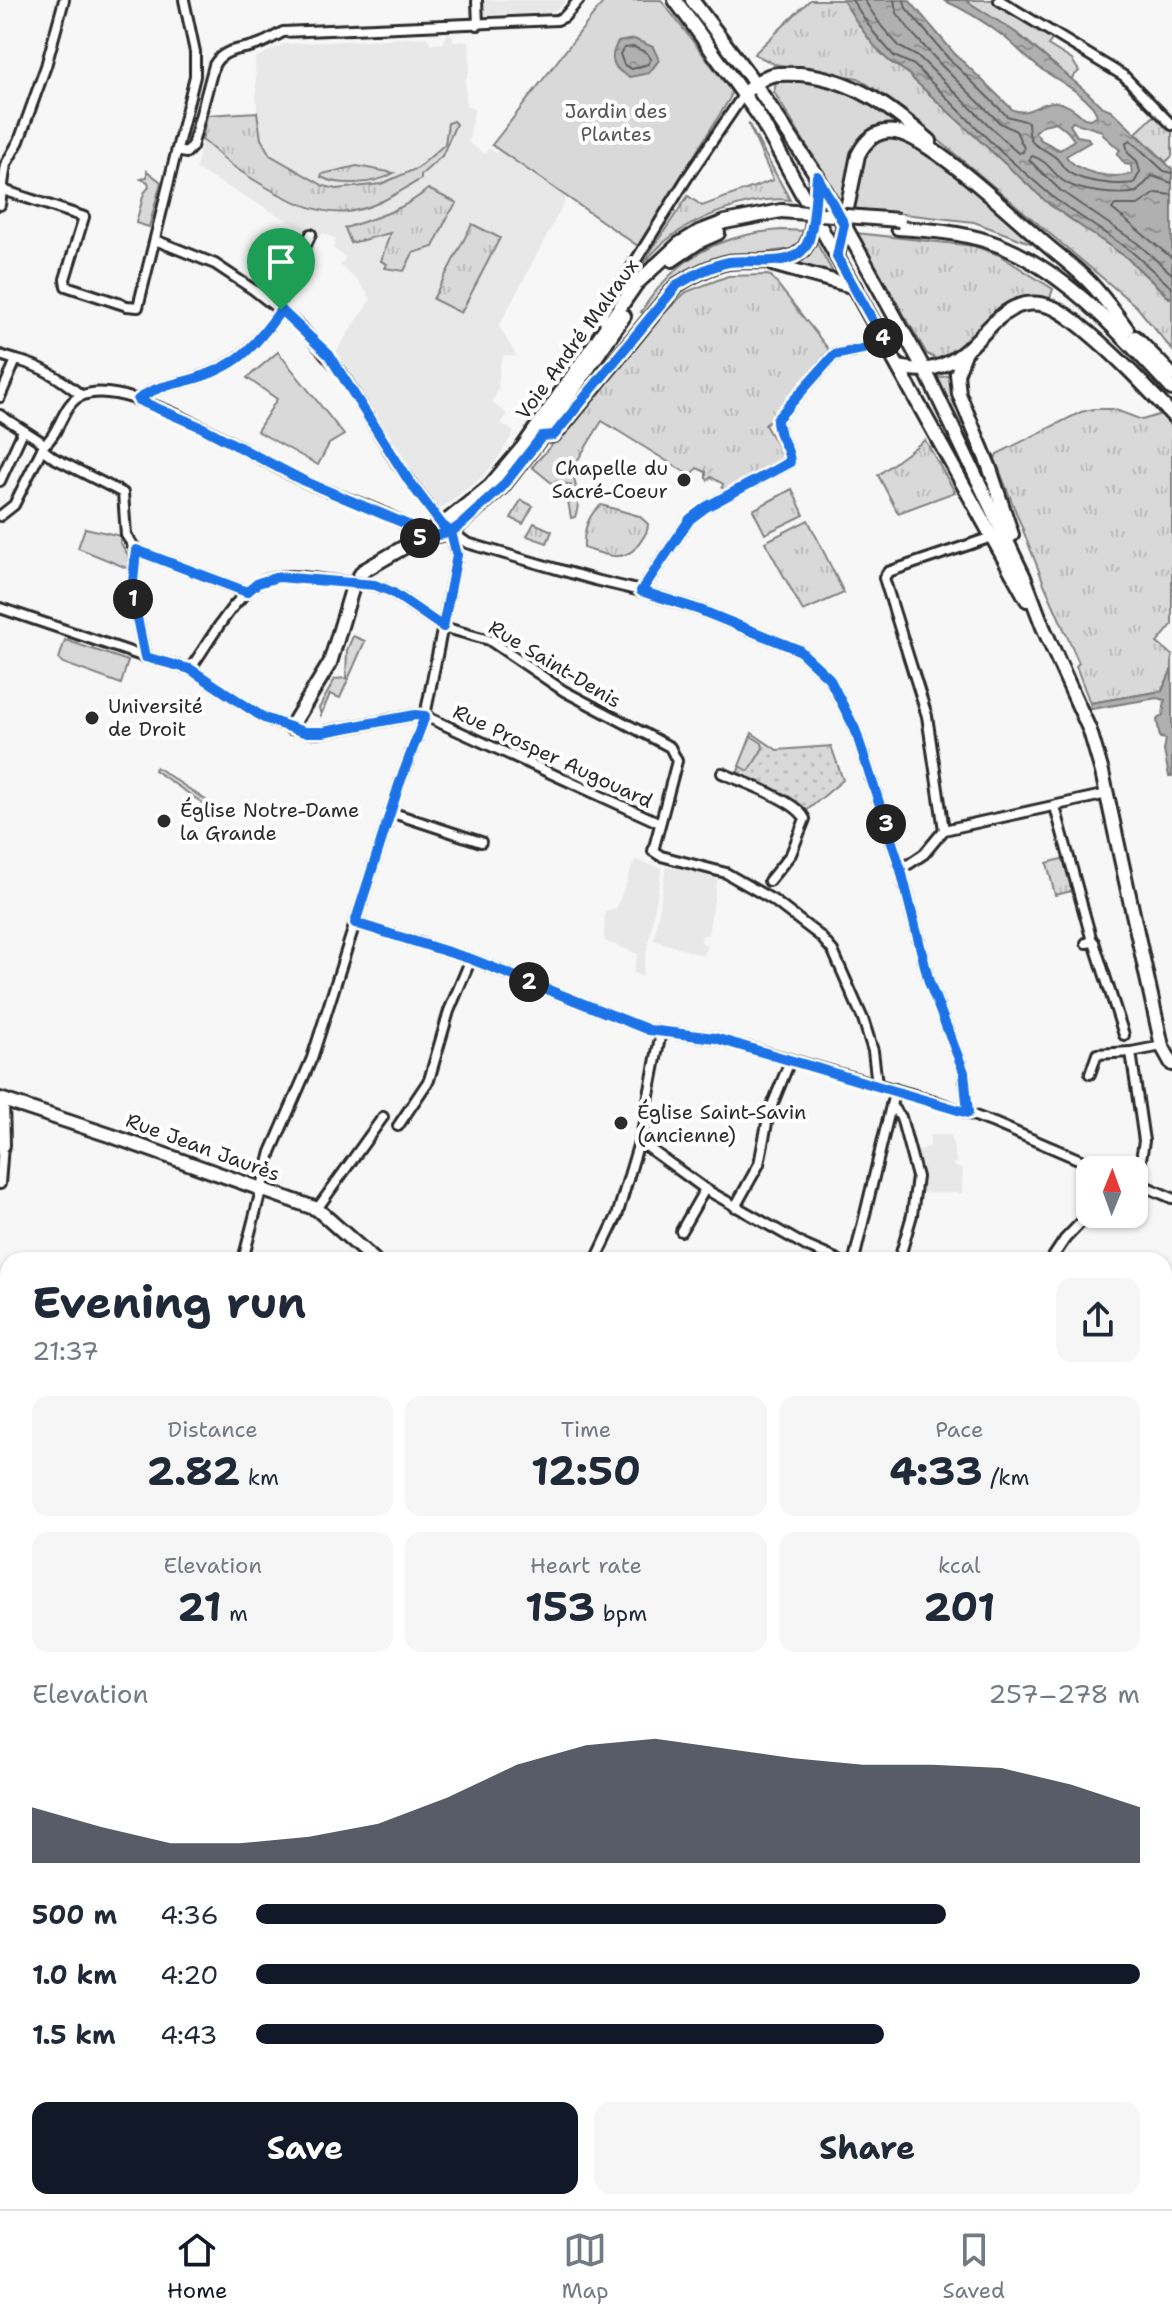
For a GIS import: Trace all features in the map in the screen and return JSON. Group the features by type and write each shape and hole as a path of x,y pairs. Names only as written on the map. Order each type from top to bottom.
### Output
{"main road":[{"path":"675,0 744,94 813,210 1043,627"},
{"path":"692,0 755,84 817,176 924,370 1001,525 1090,731 1107,794 1162,1046 1172,1064"},
{"path":"744,94 776,72 826,77 880,100 1091,284 1127,329"},
{"path":"837,257 858,155 876,134 893,131 910,136 964,174"},
{"path":"542,436 554,435 564,424 677,285 692,275 719,265 788,258 803,249 810,238 817,176"},
{"name":"Voie André Malraux","path":"291,727 330,663 358,577 372,563 447,528 502,487 542,436 638,295 657,273 683,252 711,236 781,215"},
{"name":"Voie André Malraux","path":"447,528 511,462 636,284 679,244 725,222 781,215 972,228 1020,246 1063,274 1127,329 1168,375 1172,389"},
{"name":"Voie André Malraux","path":"898,224 970,236 1017,254 1059,281 1168,375"},
{"path":"761,262 855,287"},
{"path":"899,367 924,370 944,365 965,353 999,316 1010,309 1022,305 1045,305 1064,314 1120,359 1172,415"},
{"path":"965,353 959,367 957,385 1003,504 1024,577"},
{"path":"935,433 965,449"},
{"path":"951,462 965,449 981,446"},
{"path":"992,537 1000,531 1001,525"},
{"path":"1,1100 1,1146"},
{"name":"Rue Jean Jaurès","path":"1,1100 317,1209 365,1252"}],"street":[{"path":"0,205 6,164 19,141 46,66 64,0"},
{"path":"1,189 84,217 65,279 67,288 137,307 195,76 195,52 184,0"},
{"path":"477,0 478,25"},
{"path":"177,151 186,153 191,149 214,65 225,53 262,43 283,32 557,20 564,17 579,0"},
{"path":"999,0 1124,76 1172,125"},
{"path":"606,327 602,315 744,94"},
{"path":"1,152 6,164"},
{"path":"138,400 148,391 196,378 236,362 259,340 279,308 311,234"},
{"path":"155,240 215,264 279,308 309,334 335,364 396,462 447,528 467,543 700,610 799,650 829,678 855,729 901,870 929,982 964,1072 968,1113"},
{"path":"641,591 690,519 706,507 790,462 791,457 776,421 834,355 886,344"},
{"path":"0,355 47,370 81,395"},
{"path":"0,397 16,360"},
{"path":"0,516 14,505 43,446 53,437 70,406 81,395 112,393 138,400 201,427 304,481 406,524 421,539"},
{"path":"0,415 43,446 54,458 123,493 126,535 136,550 247,592 190,669"},
{"path":"0,481 3,467 23,431"},
{"path":"245,1252 260,1188 282,1122 307,1062 425,716 457,555 447,528"},
{"path":"944,830 927,716 884,578 888,572 992,537"},
{"path":"136,550 132,593 145,657"},
{"name":"Rue Saint-Denis","path":"247,592 258,583 278,577 375,585 392,592 443,627 489,640 564,691 670,747 677,761 653,851 661,856 726,873 773,900 820,936 833,951 863,1019 873,1051 877,1084"},
{"name":"Rue Prosper Augouard","path":"0,608 190,669 264,718 291,727 317,733 415,715 425,716 660,823"},
{"path":"722,773 785,803 802,813 805,819 791,854 769,881"},
{"path":"909,864 924,854 944,830 1107,794"},
{"path":"1055,807 1089,942 1124,1035"},
{"path":"390,812 481,842"},
{"path":"355,923 471,959 649,1030 715,1038 895,1089 968,1113 1076,1158"},
{"path":"398,1126 429,1080 449,1011 471,959"},
{"path":"600,1252 617,1216 639,1141 649,1104 661,1032"},
{"path":"1090,1074 1097,1054 1162,1046"},
{"path":"1130,1051 1144,1141 1141,1156"},
{"path":"735,1207 759,1164 769,1113 790,1061"},
{"path":"856,1252 895,1089"},
{"path":"891,1106 901,1117 917,1177 912,1215 901,1252"},
{"path":"317,1209 383,1117"},
{"path":"639,1141 705,1189 820,1252"},
{"path":"0,1184 1,1146"},
{"path":"1148,1187 1172,1198"},
{"path":"681,1231 705,1189"},
{"path":"1056,1252 1076,1228"}],"shaded area":[{"path":"481,0 566,0 549,13 482,15"},
{"path":"447,33 452,35 454,42 469,41 466,103 474,109 469,143 485,154 489,148 496,153 499,150 565,195 564,203 499,326 517,357 504,355 498,389 492,403 507,414 501,423 514,432 482,477 442,508 433,505 406,471 394,447 379,428 377,413 366,406 334,355 371,299 358,281 340,265 346,258 333,248 336,239 323,233 319,238 196,169 207,115 257,112 255,58 284,44 426,37 431,44 444,43"},
{"path":"635,860 662,868 642,977 633,972 638,954 605,941 604,937 605,912 616,909"},
{"path":"666,867 699,870 718,876 708,935 702,935 701,942 706,945 704,956 654,940"},
{"path":"930,1135 951,1135 957,1163 953,1166 963,1169 962,1193 922,1193 923,1180 916,1152 930,1146"}],"green space":[{"name":"Jardin des Plantes","path":"605,0 661,0 731,91 730,98 638,246 492,145"},
{"path":"810,0 843,0 887,59 907,72 1050,205 1126,257 1172,298 1172,350 1137,307 892,101 858,78 774,64 754,54"},
{"path":"965,0 992,0 1047,32 1054,37 1048,45 1072,60 1079,71 1071,79 1021,36"},
{"path":"802,77 866,97 904,126 855,148 849,164 843,206 774,92 776,82"},
{"path":"257,112 261,139 270,155 324,186 337,189 381,184 418,168 445,144 448,123 453,121 456,124 442,156 421,175 421,179 368,207 334,212 302,205 271,190 230,164 202,140 207,115"},
{"path":"1156,114 1172,131 1172,156 1166,162 1136,133"},
{"path":"748,123 790,200 757,201 704,218 673,235 650,255 635,274 688,196 702,206 773,180"},
{"path":"894,135 926,151 1032,238 1030,243 974,222 850,208 860,162 865,153 881,139"},
{"path":"357,166 394,173 378,180 358,183 321,177 322,174"},
{"path":"147,171 161,182 149,227 136,223 144,193 149,187 148,182 141,179 147,177"},
{"path":"428,189 457,203 433,247 413,253 404,271 385,268 387,264 381,261 390,233 351,243 345,228 399,208"},
{"path":"472,224 500,238 461,313 433,299"},
{"path":"781,230 808,231 800,244 791,249 748,255 672,283 645,313 641,312 668,277 700,253 737,237"},
{"path":"856,233 974,246 999,255 1053,289 1049,301 1006,306 992,316 972,339 936,361 927,354"},
{"path":"814,238 837,280 782,265"},
{"path":"728,276 771,276 829,350 765,425 786,459 726,490 722,488 723,484 711,477 708,480 706,472 697,468 691,476 602,421 574,466 578,504 575,517 571,518 567,495 571,485 555,481 553,484 532,467 623,365 653,324 686,292"},
{"path":"278,352 344,435 329,444 318,465 257,431 277,399 247,378"},
{"path":"952,375 966,423 960,424 936,378"},
{"path":"1113,409 1142,420 1162,414 1172,429 1172,625 1157,643 1172,655 1172,669 1162,691 1090,703 1076,666 1079,663 995,459 997,454 1081,412"},
{"path":"925,440 955,492 898,513 878,475"},
{"path":"792,489 804,515 765,534 753,510"},
{"path":"521,500 533,506 523,524 511,518"},
{"path":"601,505 639,516 648,524 642,539 629,553 615,556 584,548 587,524"},
{"path":"808,520 844,593 803,611 765,542"},
{"path":"534,523 552,531 547,543 527,536"},
{"path":"85,528 121,536 129,569 78,548"},
{"path":"353,636 365,641 340,698 330,694 321,715 319,708 335,679 346,678 347,650"},
{"path":"65,640 128,661 121,684 63,663 59,659"},
{"path":"752,733 777,750 831,746 843,780 805,812 736,777"},
{"path":"751,736 762,743 763,748 749,771 739,766"},
{"path":"156,767 210,803 207,806 154,770"},
{"path":"1065,858 1072,891 1055,895 1047,863"}],"water":[{"path":"843,0 909,0 954,53 1013,110 1030,110 1052,102 1071,108 1084,118 1097,116 1082,96 1036,65 1008,40 943,0 965,0 1015,32 1101,106 1111,110 1172,169 1172,298 1165,295 1126,257 1050,205 907,72 887,59","holes":["1056,122 1074,140 1060,150 1041,140 1035,132 1043,125","1073,122 1102,131 1120,150 1117,154 1125,164 1131,165 1132,174 1096,174 1072,162 1066,156 1090,142 1088,138 1077,136 1070,125"]},
{"path":"634,39 653,47 659,60 649,73 630,77 616,67 613,53 618,42"},
{"path":"1172,669 1172,776 1169,776 1164,751 1166,739 1160,738 1157,720 1163,715 1165,700 1157,698 1091,709 1090,703 1162,691"}],"place":[{"name":"Chapelle du Sacré-Coeur","path":"684,480"},
{"name":"Université de Droit","path":"92,718"},
{"name":"Église Notre-Dame la Grande","path":"164,821"},
{"name":"Église Saint-Savin (ancienne)","path":"621,1123"}],"route":[{"path":"281,310 259,340 236,362 196,378 148,391 138,400 201,427 304,481 406,524 421,539 451,532 502,487 542,436 554,435 677,285 692,275 719,265 736,261 778,260 796,255 803,249 810,238 817,176 844,224 837,257 886,344 838,353 832,357 777,419 777,428 790,462 706,507 690,519 641,591 700,610 799,650 829,678 855,729 901,870 929,982 964,1072 968,1113 715,1038 649,1030 471,959 355,923 399,785 425,716 415,715 311,733 264,718 190,669 145,657 132,593 136,550 247,592 269,578 289,576 375,585 392,592 443,627 457,555 451,532 442,525 409,481 329,355 281,310"}]}
